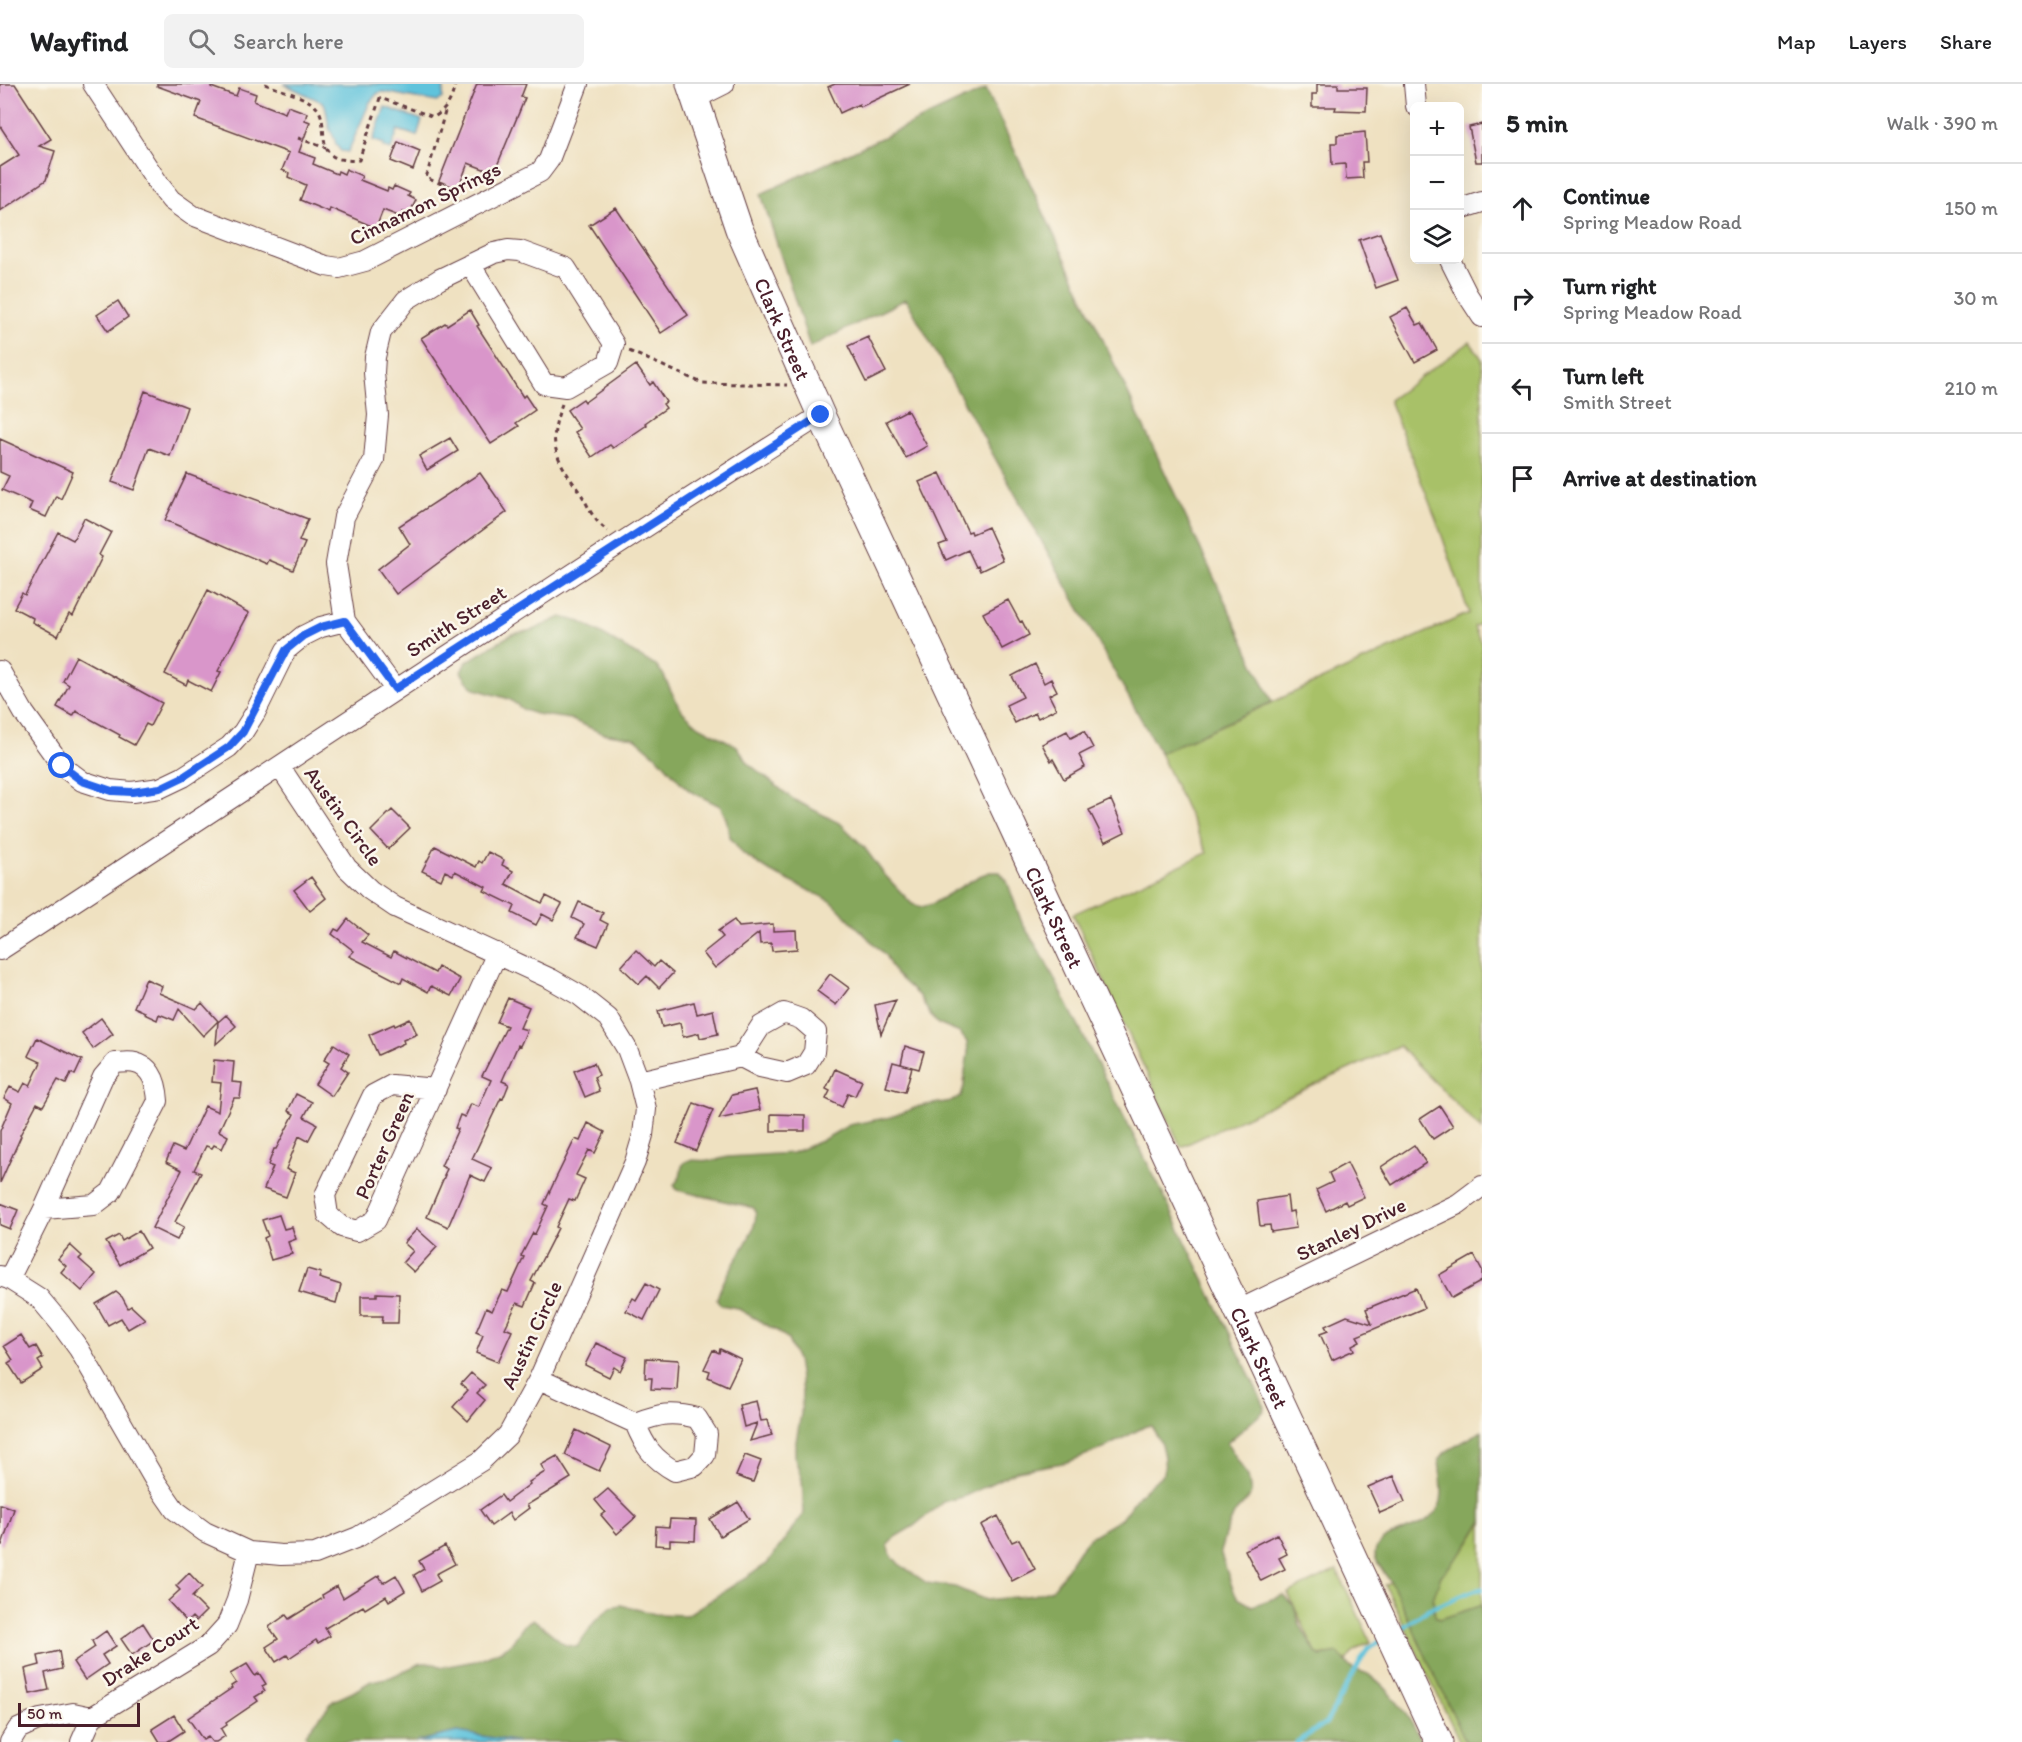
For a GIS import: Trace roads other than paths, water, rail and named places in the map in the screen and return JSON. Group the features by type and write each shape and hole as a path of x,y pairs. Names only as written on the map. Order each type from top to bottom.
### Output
{"main road":[{"name":"Clark Street","path":"692,91 739,229 821,415 1438,1742"}],"street":[{"name":"Cinnamon Springs","path":"93,84 160,186 176,204 203,220 326,266 339,268 365,261 537,174 546,165 578,84"},
{"path":"692,91 724,84"},
{"path":"1414,84 1416,102"},
{"path":"1464,207 1482,202"},
{"path":"395,689 345,621 336,564 344,517 374,460 378,415 374,373 381,332 406,300 470,264 494,253 508,250 520,251 566,268 614,344 608,363 566,387 544,384 470,264"},
{"path":"1452,264 1482,317"},
{"name":"Smith Street","path":"0,950 395,689 821,415"},
{"path":"0,670 24,713 62,766 82,781 110,790 132,792 160,788 183,777 229,747 249,723 286,650 303,636 321,627 345,621"},
{"name":"Austin Circle","path":"4,1277 39,1298 79,1349 157,1484 175,1510 204,1532 249,1552 281,1555 315,1554 358,1537 481,1461 508,1435 539,1379 635,1162 643,1135 646,1109 639,1081 627,1050 608,1018 579,995 497,953 395,907 370,891 347,868 280,767"},
{"name":"Porter Green","path":"436,1089 392,1085 373,1095 325,1195 328,1215 342,1227 357,1231 376,1220 436,1089 497,953"},
{"path":"639,1081 741,1057"},
{"path":"4,1277 44,1209 103,1077 115,1063 135,1063 150,1071 157,1086 158,1101 111,1192 94,1204 44,1209"},
{"name":"Stanley Drive","path":"1237,1311 1458,1204 1482,1186"},
{"path":"539,1379 635,1423"},
{"name":"Drake Court","path":"81,1742 92,1717 208,1646 227,1626 237,1599 249,1552"},
{"name":"Drake Court","path":"10,1742 18,1729 40,1719 73,1713 92,1717"}],"water":[{"path":"284,84 444,84 443,98 437,102 384,92 378,93 370,102 348,152 341,151 336,145 324,103"},
{"path":"385,107 422,120 417,136 398,130 391,150 383,147 384,144 373,140"},
{"path":"457,1732 518,1742 416,1742"}],"waterway":[{"path":"1396,1632 1429,1609 1482,1589"},
{"path":"1297,1742 1326,1723 1368,1648 1381,1641"},
{"path":"894,1742 897,1739 911,1742"}]}
